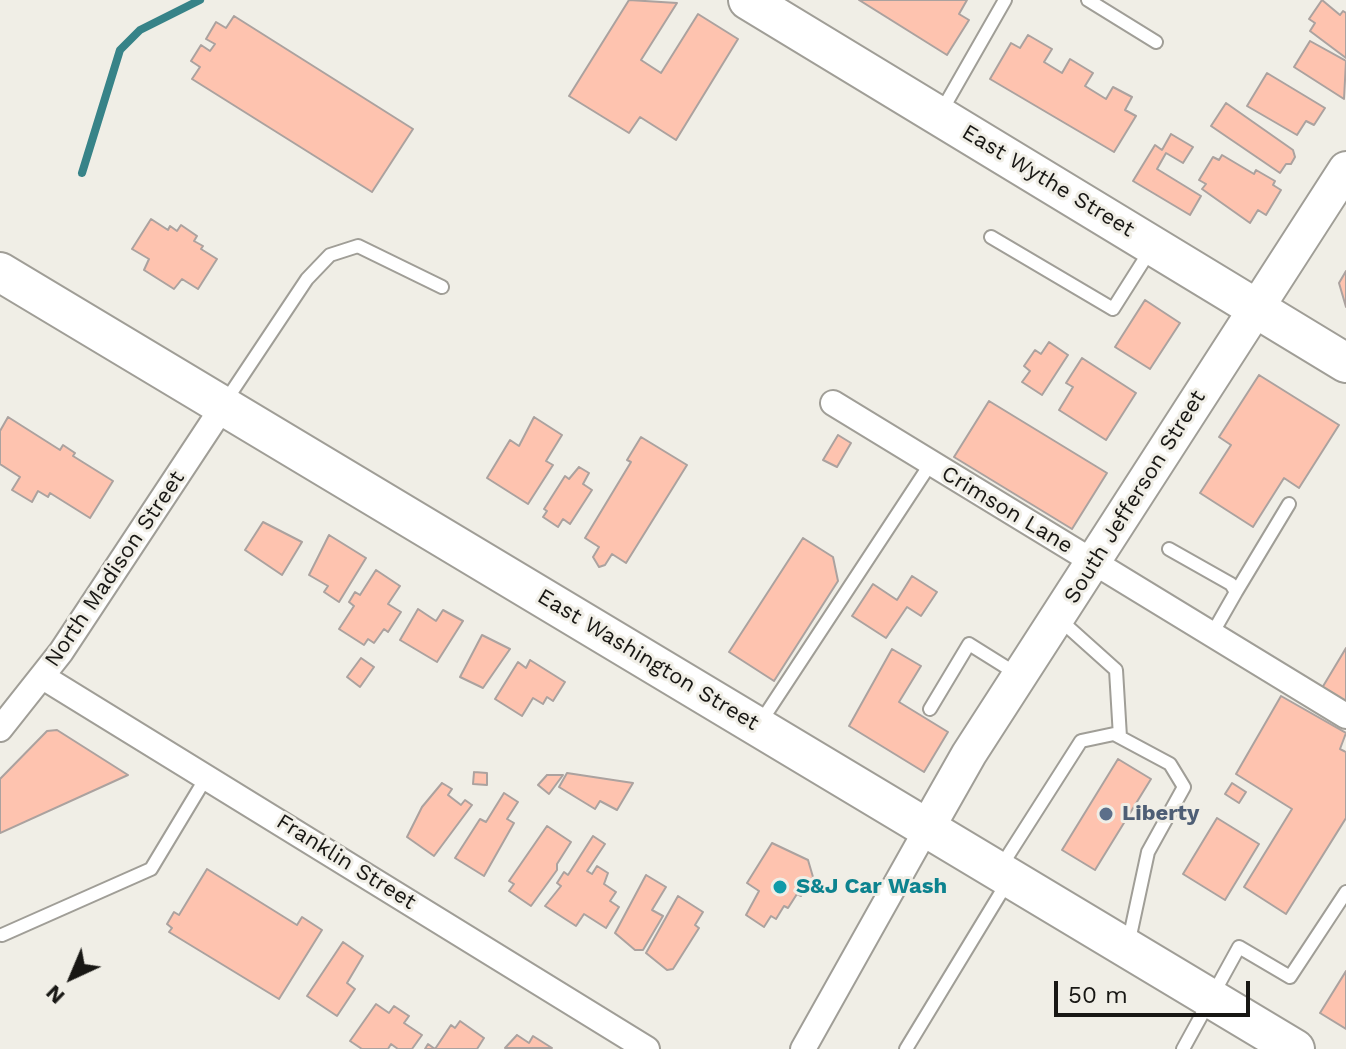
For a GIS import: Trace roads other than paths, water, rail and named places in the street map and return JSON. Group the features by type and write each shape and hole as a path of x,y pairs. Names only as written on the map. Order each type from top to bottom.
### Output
{"main road":[{"name":"East Wythe Street","path":"748,0 1346,363"},
{"name":"East Washington Street","path":"0,272 1211,998 1284,1046"}],"street":[{"name":"South Jefferson Street","path":"927,828 969,754 1346,169"},
{"name":"Crimson Lane","path":"833,403 1346,716"},
{"name":"North Madison Street","path":"0,729 43,677 224,405"},
{"name":"Franklin Street","path":"43,677 647,1049"},
{"path":"803,1049 927,828"}],"lane":[{"path":"940,115 1005,0"},
{"path":"1088,0 1156,42"},
{"path":"991,237 1113,309 1153,245"},
{"path":"224,405 307,279 330,255 358,246 442,287"},
{"path":"758,726 931,463"},
{"path":"1212,634 1289,504"},
{"path":"1169,549 1231,584 1236,592"},
{"path":"1058,617 1116,670 1120,737"},
{"path":"930,709 969,644 1020,676"},
{"path":"906,1049 1081,741 1114,734 1170,764 1184,787 1148,852 1128,948"},
{"path":"2,935 151,869 207,776"},
{"path":"1183,1049 1239,947 1290,977 1346,892"}],"waterway":[{"path":"82,173 120,50 140,30 200,0"}],"place":[{"name":"Liberty","path":"1106,814"},
{"name":"S&J Car Wash","path":"780,887"}]}
